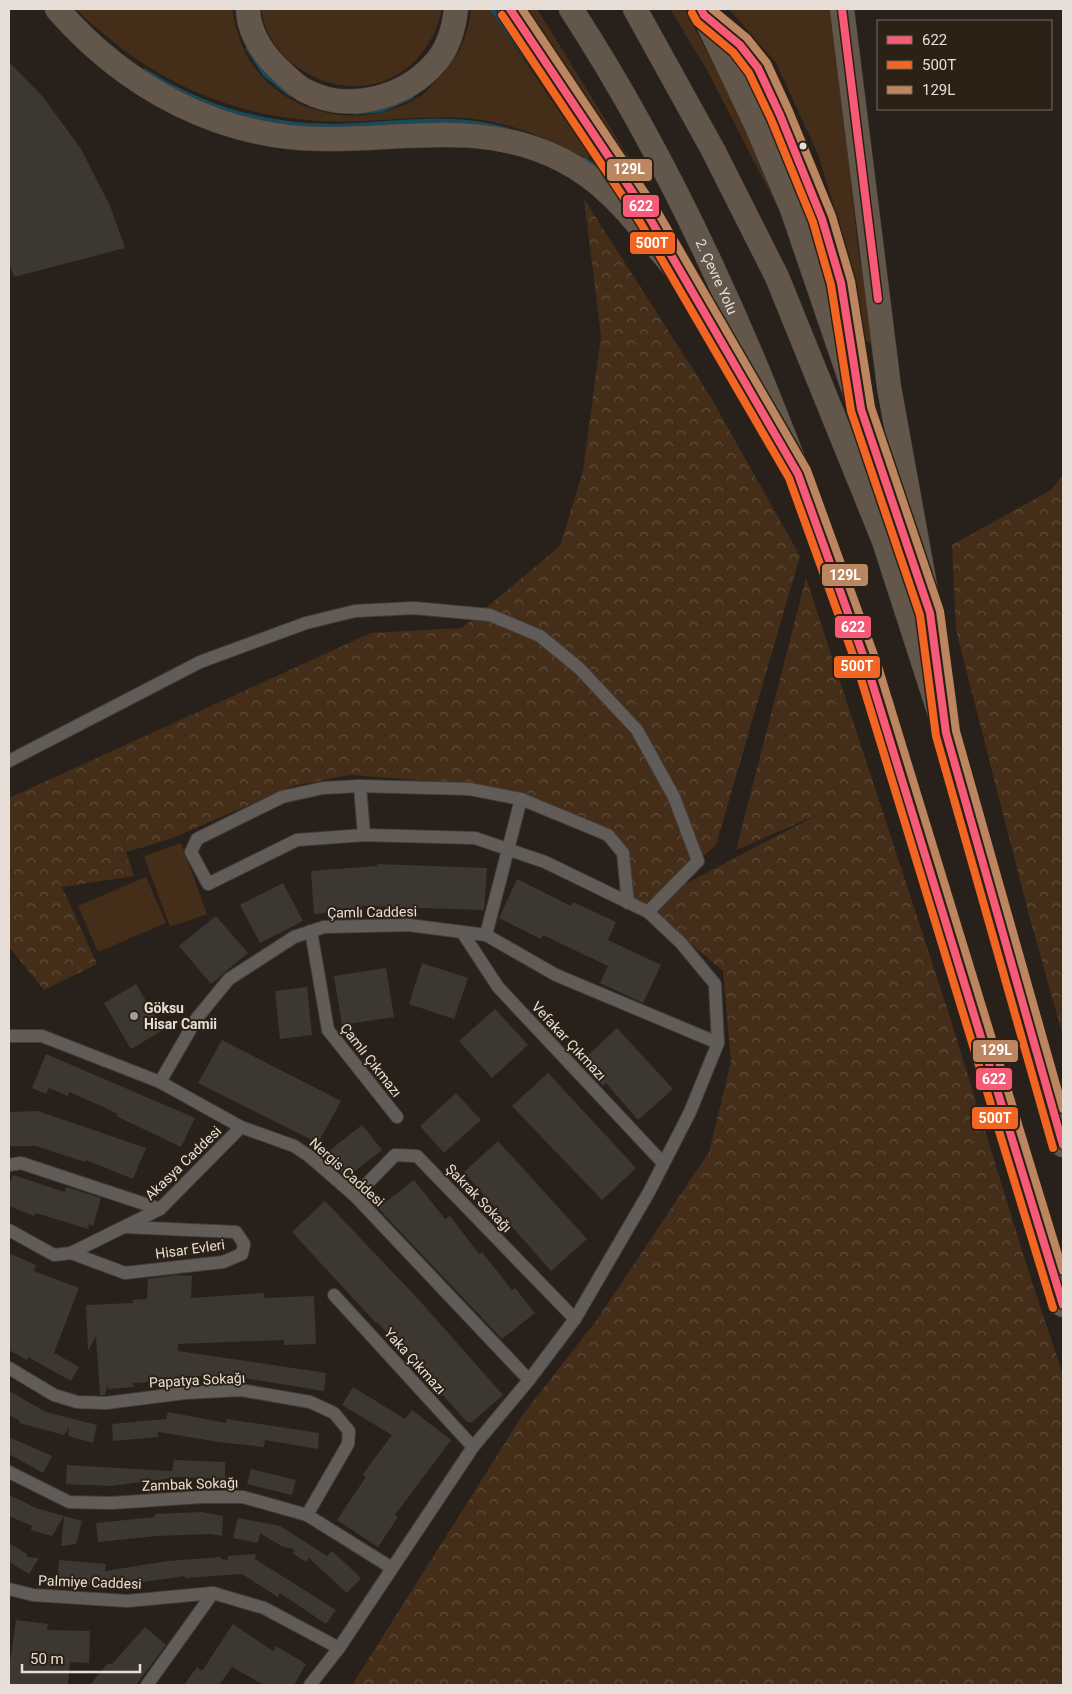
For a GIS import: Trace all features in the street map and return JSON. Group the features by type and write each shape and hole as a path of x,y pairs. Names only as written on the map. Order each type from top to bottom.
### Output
{"highway":[{"path":"57,9 83,38 129,76 191,111 251,131 327,140 464,134 500,138 536,148 591,177 607,190 630,213 654,246 680,275"},
{"path":"248,9 253,33 264,54 281,72 304,90 344,101 366,100 388,95 407,87 437,61 446,46 456,9"},
{"path":"510,9 639,202 798,474"},
{"name":"2. Çevre Yolu","path":"571,9 640,123 692,225 764,384 867,666 953,941 1063,1305"},
{"path":"635,9 713,150 777,277 884,541 946,733 1063,1145"},
{"path":"701,9 756,124 792,209 930,613"},
{"path":"842,9 891,396 930,613 946,733"}],"street":[{"path":"9,761 200,662 306,623 355,612 414,608 490,615 540,636 580,669 636,730 674,797 698,861 648,912"},
{"path":"310,1685 339,1648 473,1447 529,1380 575,1319 663,1164 690,1112 718,1043 715,984 681,943 648,912 545,862 475,838 364,835 296,840 208,884 191,852 197,839 282,797 323,788 360,786 469,789 521,799 608,835 623,853 628,902"},
{"path":"360,786 364,835"},
{"path":"486,935 521,799"},
{"name":"Çamlı Caddesi","path":"160,1082 196,1018 229,979 294,937 324,927 408,925 486,935 556,975 718,1043"},
{"name":"Çamlı Çıkmazı","path":"311,931 328,1030 396,1117"},
{"name":"Vefakar Çıkmazı","path":"462,932 498,986 663,1164"},
{"name":"Nergis Caddesi","path":"9,1036 42,1036 160,1082 241,1127 294,1146 309,1156 355,1196 529,1380"},
{"name":"Akasya Caddesi","path":"9,1230 54,1255 71,1253 160,1209 241,1127"},
{"name":"Şakrak Sokağı","path":"355,1196 395,1155 417,1156 575,1319"},
{"path":"9,1165 21,1163 160,1209"},
{"name":"Hisar Evleri","path":"71,1253 125,1273 223,1262 242,1254 244,1244 236,1232 126,1227"},
{"name":"Yaka Çıkmazı","path":"334,1295 473,1447"},
{"name":"Papatya Sokağı","path":"9,1368 54,1395 77,1402 106,1403 185,1393 242,1390 310,1402 334,1413 349,1431 348,1444 307,1515"},
{"name":"Zambak Sokağı","path":"9,1472 69,1502 110,1503 202,1497 243,1497 307,1515 392,1568"},
{"name":"Palmiye Caddesi","path":"9,1589 33,1595 127,1601 213,1593 264,1608 339,1648"},
{"path":"147,1685 213,1593"}],"green space":[{"path":"76,9 232,9 246,55 271,85 289,98 310,108 331,114 354,116 398,107 423,94 449,66 460,49 470,19 471,9 489,9 590,156 588,159 521,129 475,119 431,117 342,122 320,121 261,113 232,105 204,96 152,69 127,53"},
{"path":"261,9 442,9 434,34 421,54 405,70 386,80 364,86 342,85 319,79 289,61 273,41 265,25"},
{"path":"518,9 537,9 642,179 643,185"},
{"path":"670,9 685,9 748,132 781,214 707,70"},
{"path":"729,9 832,9 858,248 873,339 870,344 866,341 838,220 818,154 776,63"},
{"path":"584,199 710,396 800,556 716,845 647,904 821,813 736,850 806,578 948,1011 1030,1276 1063,1375 1063,1685 352,1685 524,1413 596,1321 709,1152 731,1062 723,971 644,905 630,901 627,852 608,828 527,794 461,783 350,775 293,786 170,839 126,852 134,876 62,887 97,964 44,990 9,947 9,798 371,633 462,628 560,546 583,471 601,336"},
{"path":"1063,475 1063,1036 1030,919 956,630 952,545 1051,490"},
{"path":"181,843 207,914 170,927 144,856"},
{"path":"146,877 166,923 98,952 78,906"}],"building":[{"path":"9,62 43,97 81,149 110,206 125,248 14,277 9,262"},
{"path":"377,864 487,868 484,910 361,906 362,910 314,914 311,871 377,866"},
{"path":"517,879 571,906 573,902 616,922 608,940 661,965 643,1003 600,983 608,966 543,935 541,939 499,918"},
{"path":"283,883 303,921 260,943 240,905"},
{"path":"216,916 248,953 211,984 179,946"},
{"path":"422,963 468,978 454,1019 409,1004"},
{"path":"386,968 394,1017 342,1025 334,976"},
{"name":"Göksu Hisar Camii","path":"136,984 163,1030 131,1049 104,1003"},
{"path":"307,987 312,1035 280,1039 275,991"},
{"path":"495,1009 528,1045 492,1078 459,1041"},
{"path":"617,1028 673,1089 638,1120 606,1083 603,1086 582,1061"},
{"path":"222,1040 341,1101 318,1143 198,1083"},
{"path":"46,1054 195,1118 181,1147 116,1116 117,1114 106,1108 69,1092 68,1096 49,1088 46,1094 32,1088"},
{"path":"548,1073 636,1168 602,1200 512,1106"},
{"path":"456,1093 481,1120 444,1153 420,1126"},
{"path":"38,1111 146,1148 133,1179 86,1160 85,1162 36,1146 9,1146 9,1112"},
{"path":"362,1125 382,1150 346,1178 325,1154"},
{"path":"498,1141 587,1239 551,1271 464,1172"},
{"path":"13,1175 65,1192 66,1187 101,1198 93,1226 89,1224 88,1229 36,1213 34,1216 9,1206 9,1185"},
{"path":"414,1180 445,1219 450,1216 479,1254 482,1252 512,1290 515,1288 535,1313 502,1339 378,1208"},
{"path":"325,1201 419,1300 503,1395 472,1422 467,1422 377,1322 292,1232"},
{"path":"9,1253 36,1265 34,1271 79,1288 54,1353 79,1367 71,1381 28,1357 27,1360 9,1350"},
{"path":"177,1275 192,1276 191,1298 264,1293 264,1298 314,1296 316,1344 284,1345 284,1340 178,1344 178,1351 326,1373 324,1391 238,1377 183,1376 183,1380 133,1383 134,1387 108,1389 108,1384 105,1395 100,1395 96,1336 88,1351 86,1305 133,1303 133,1300 147,1299 148,1279"},
{"path":"353,1387 405,1419 412,1410 451,1440 395,1515 398,1517 378,1547 337,1520 366,1477 363,1474 392,1435 342,1405"},
{"path":"9,1391 46,1412 97,1425 93,1443 68,1436 69,1427 64,1435 19,1423 20,1421 9,1415"},
{"path":"168,1412 226,1423 227,1419 319,1433 318,1449 265,1440 264,1447 158,1432 158,1437 113,1441 112,1424 166,1419"},
{"path":"9,1437 52,1456 43,1473 9,1454"},
{"path":"174,1460 225,1462 225,1479 180,1477 111,1486 66,1484 67,1465 172,1471"},
{"path":"251,1469 296,1480 292,1495 247,1484"},
{"path":"9,1495 36,1508 64,1516 52,1536 31,1530 32,1526 9,1516"},
{"path":"202,1512 223,1516 222,1536 211,1534 156,1536 98,1542 96,1523 155,1517 155,1514"},
{"path":"64,1516 82,1521 76,1544 61,1546"},
{"path":"238,1518 280,1526 327,1556 332,1551 361,1578 347,1593 309,1558 306,1562 293,1554 294,1549 283,1547 260,1533 258,1543 233,1538"},
{"path":"9,1543 27,1554 27,1557 39,1558 29,1574 9,1562"},
{"path":"256,1554 255,1559 336,1610 326,1624 280,1593 278,1597 242,1574 185,1578 185,1576 110,1587 57,1582 59,1560 106,1564 105,1571 168,1561 221,1557 221,1559 228,1560 228,1556"},
{"path":"16,1620 48,1624 47,1630 90,1631 89,1663 70,1662 68,1685 9,1685 9,1669"},
{"path":"233,1624 273,1651 276,1646 306,1664 294,1685 264,1685 232,1667 219,1685 184,1685 197,1667 202,1671"},
{"path":"145,1627 166,1645 136,1685 90,1685 107,1664 112,1664"}],"waterway":[{"path":"492,9 575,127"},
{"path":"248,48 265,74 290,94"},
{"path":"145,71 191,96 240,114 266,120 318,126 446,121 487,125 507,130"},
{"path":"355,112 381,110 411,97"},
{"path":"585,160 609,175"}],"transit line":[{"name":"622","path":"510,9 649,217 798,474 867,666 1063,1305"},
{"name":"129L","path":"522,9 657,211 807,470 877,663 1063,1271"},
{"name":"622","path":"701,9 704,15 740,45 758,68 780,115 822,219 841,283 861,409 930,613 946,733 1063,1145"},
{"name":"129L","path":"712,9 747,38 767,63 832,216 851,281 871,407 940,611 956,731 1063,1109"},
{"name":"622","path":"842,9 878,299"},
{"name":"500T","path":"692,13 697,22 733,52 749,73 771,119 813,222 831,285 851,411 920,615 936,736 1053,1148"},
{"name":"500T","path":"502,15 640,222 789,478 858,669 1053,1308"}],"place":[{"name":"Göksu Hisar Camii","path":"134,1016"}]}
